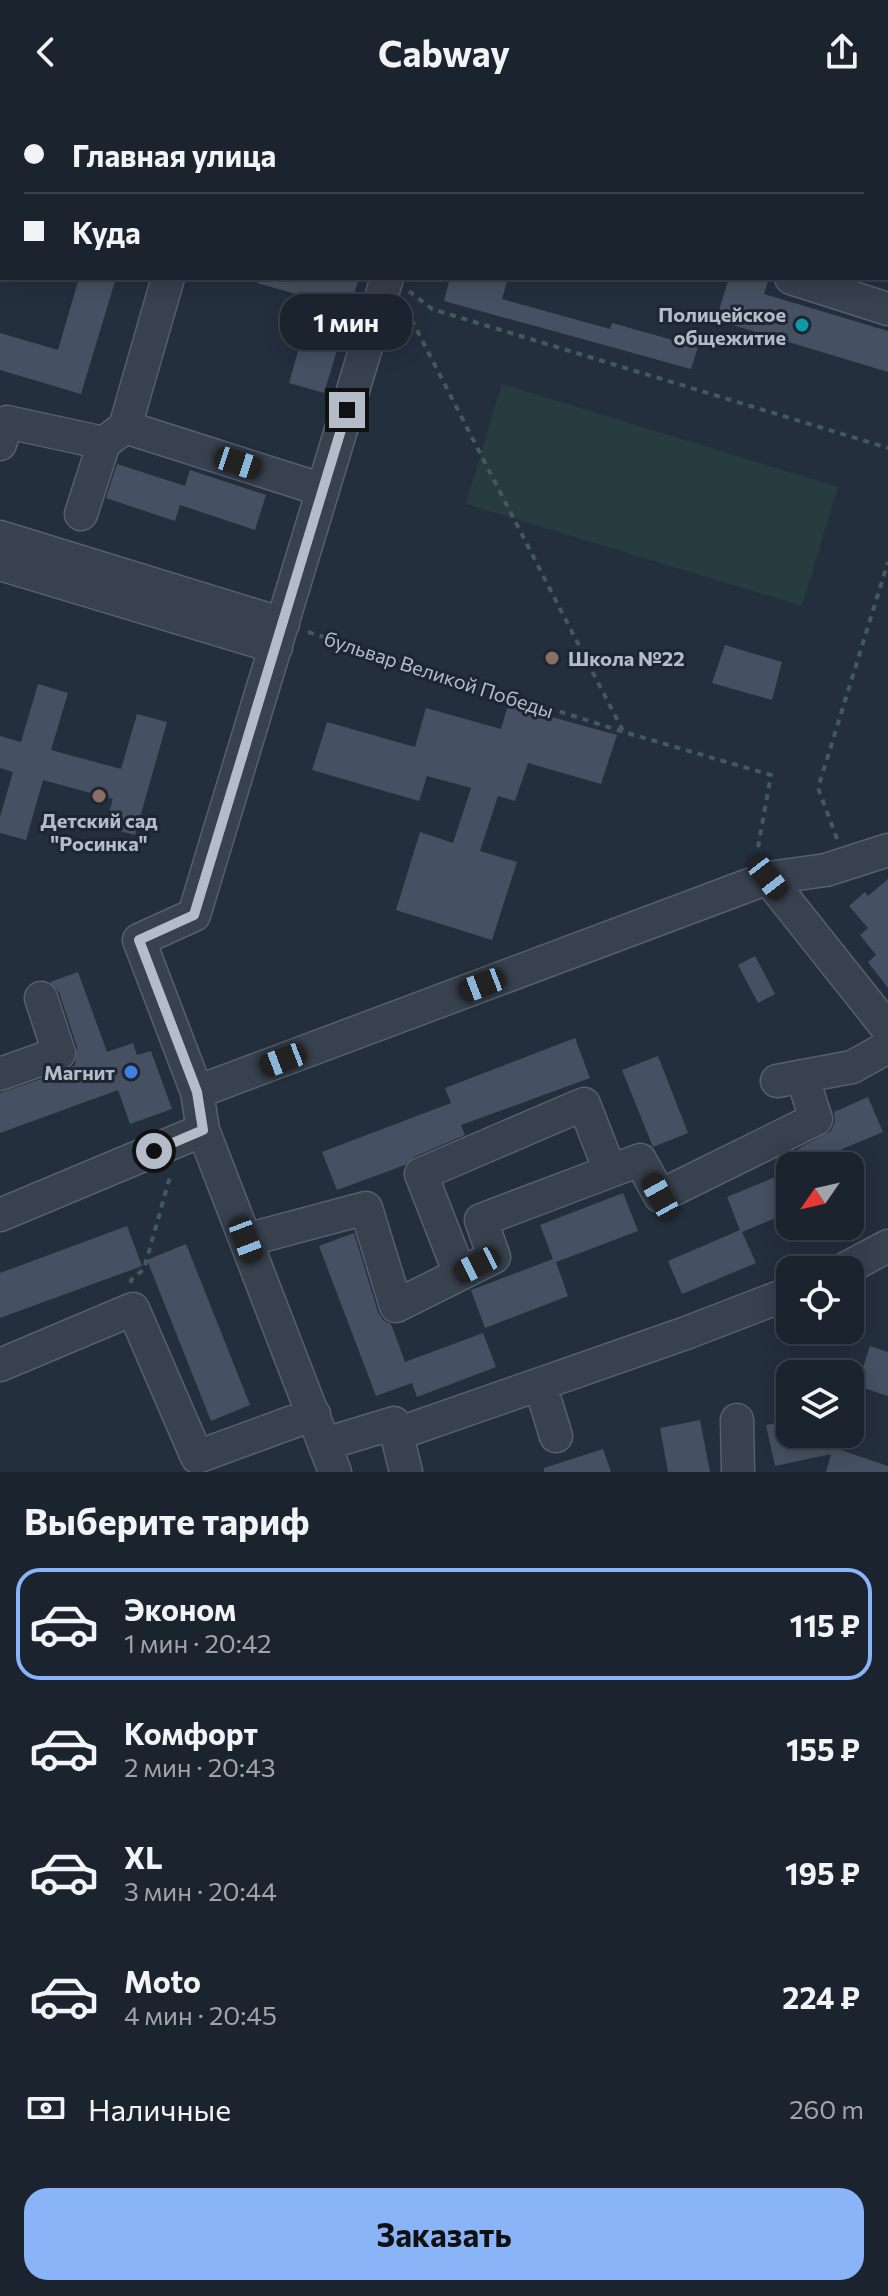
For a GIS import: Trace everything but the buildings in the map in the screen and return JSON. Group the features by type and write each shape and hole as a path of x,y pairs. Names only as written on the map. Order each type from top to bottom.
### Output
{"street":[{"path":"81,514 114,435 167,280"},
{"path":"797,280 888,309"},
{"path":"395,282 323,490 194,915 139,940 197,1092 192,1135 246,1240 330,1458 394,1423 406,1472"},
{"path":"2,429 114,435 323,490"},
{"path":"0,537 280,636"},
{"path":"0,564 280,636"},
{"path":"197,1092 768,878 826,870 888,850"},
{"path":"768,878 888,1029"},
{"path":"0,1074 59,1053 41,998"},
{"path":"246,1240 366,1208 396,1306 494,1257 481,1220 640,1160 660,1196 816,1119 789,1079 852,1067 888,1047"},
{"path":"460,1274 421,1174 584,1104 610,1171"},
{"path":"0,1215 192,1135"},
{"path":"864,1259 888,1246"},
{"path":"397,1434 776,1298"},
{"path":"0,1365 133,1309 197,1457 314,1414"},
{"path":"540,1384 556,1436"},
{"path":"737,1420 738,1472"}],"path":[{"path":"395,282 432,309 888,448"},
{"path":"405,306 624,732"},
{"path":"847,863 818,788 888,562"},
{"name":"бульвар Великой Победы","path":"280,636 771,775 754,872 768,878"},
{"path":"133,1309 131,1280 144,1269 192,1135"}],"green space":[{"path":"502,384 838,487 802,606 466,504"}],"place":[{"name":"Полицейское общежитие","path":"802,325"},
{"name":"Школа №22","path":"552,658"},
{"name":"Детский сад \"Росинка\"","path":"99,796"},
{"name":"Магнит","path":"131,1072"}],"route":[{"path":"154,1151 203,1130 197,1092 139,940 194,915 347,410"}]}
